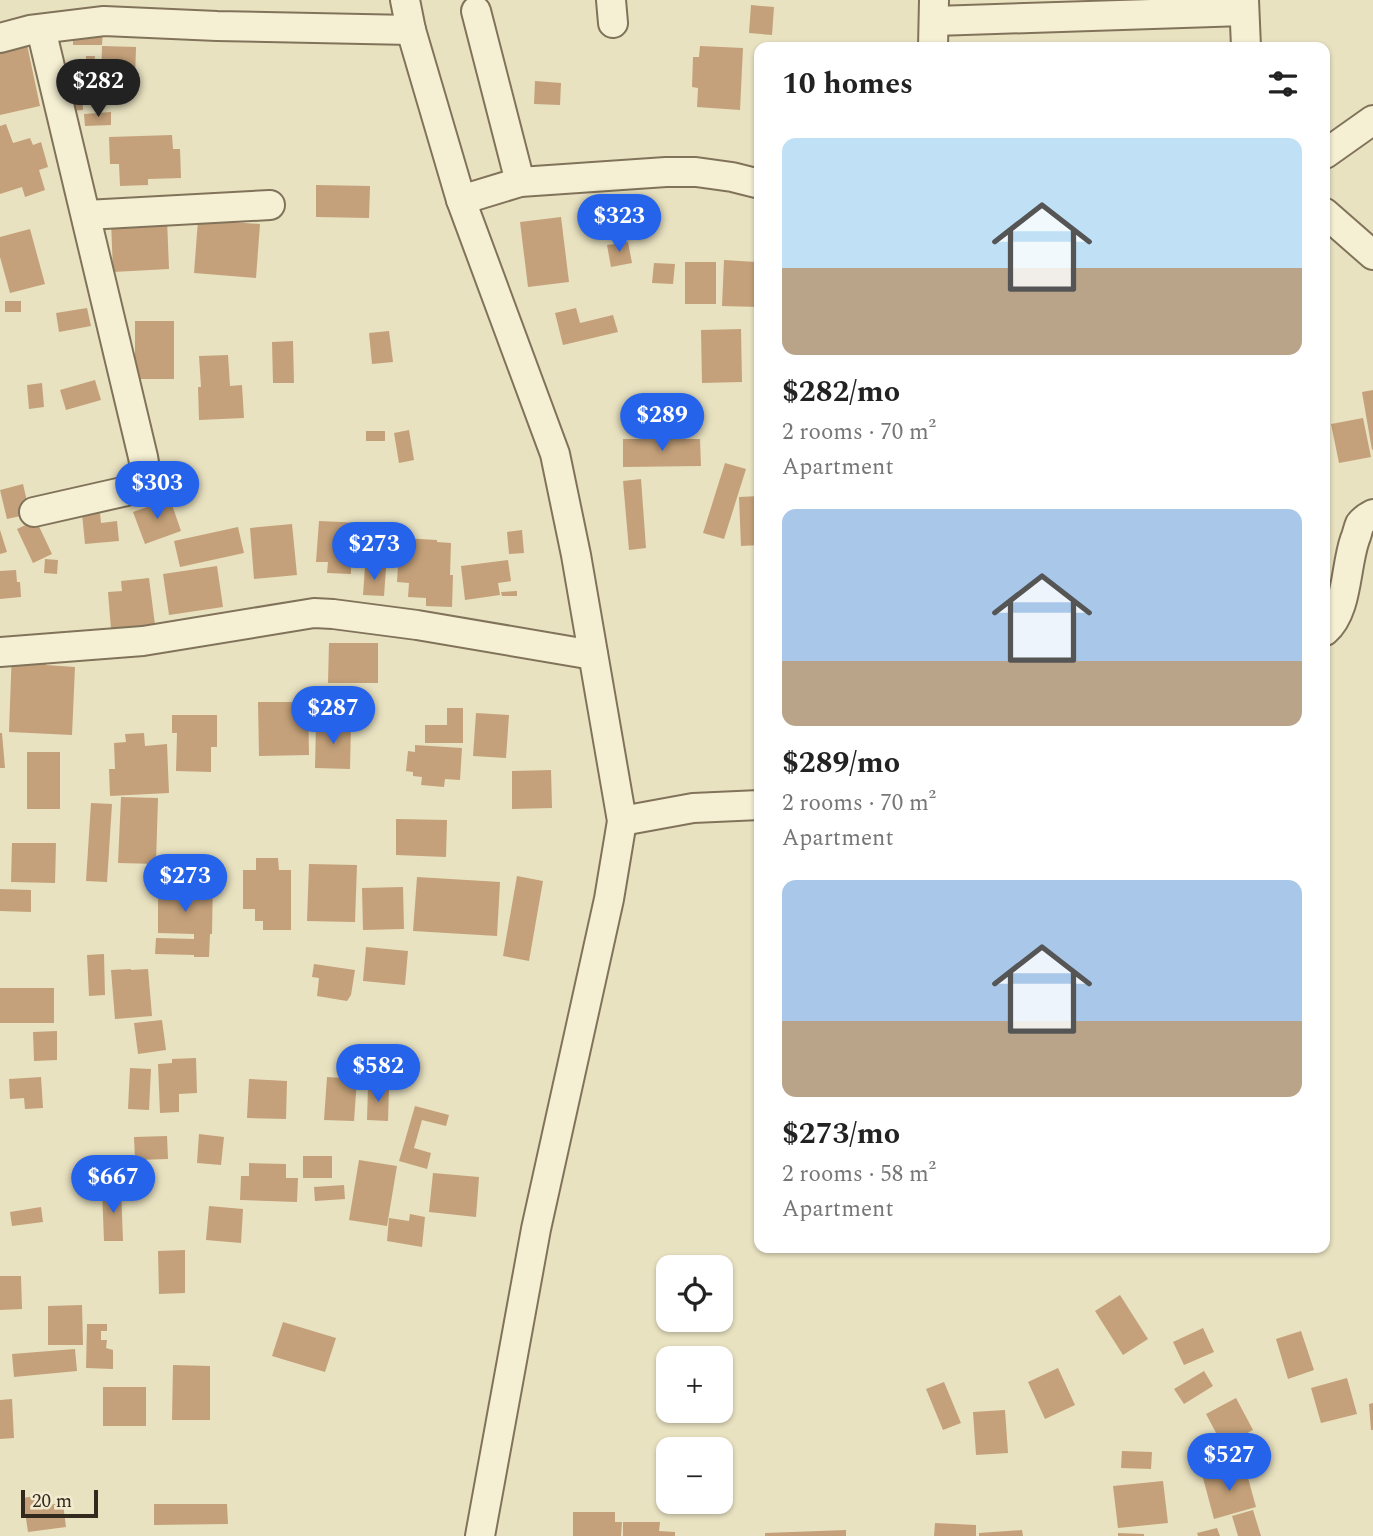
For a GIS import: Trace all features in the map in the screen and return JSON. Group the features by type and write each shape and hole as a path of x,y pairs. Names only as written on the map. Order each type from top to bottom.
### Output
{"street":[{"path":"405,0 411,30 461,200 555,454 576,555 622,821 609,899 536,1229 480,1536"},
{"path":"934,23 1025,9 1244,5 1246,42"},
{"path":"476,11 520,183"},
{"path":"0,38 30,30 104,21 411,30"},
{"path":"34,512 140,488 145,483 146,475 41,29"},
{"path":"1330,150 1373,120"},
{"path":"461,200 520,183 666,172 696,172 754,182"},
{"path":"86,215 270,205"},
{"path":"1330,217 1373,255"},
{"path":"1330,627 1342,600 1353,544 1361,522 1373,513"},
{"path":"0,652 144,641 314,613 417,625 593,655"},
{"path":"622,821 693,808 754,805"}],"building":[{"path":"751,5 774,7 772,35 749,33"},
{"path":"73,28 103,28 102,45 73,45"},
{"path":"26,40 40,106 0,115 0,45"},
{"path":"102,46 136,47 135,81 101,80"},
{"path":"700,46 743,48 740,110 697,107 698,88 692,87 693,57 699,57"},
{"path":"86,56 95,56 94,68 86,68"},
{"path":"535,81 561,83 560,105 534,104"},
{"path":"82,85 83,110 69,111 68,86"},
{"path":"111,112 111,125 85,126 84,114"},
{"path":"6,124 13,143 30,138 33,145 41,142 48,167 39,170 45,190 25,197 22,187 0,194 0,126"},
{"path":"172,135 173,149 180,149 181,178 148,179 148,185 120,186 119,164 110,164 109,137"},
{"path":"316,185 370,186 369,218 316,217"},
{"path":"561,217 569,282 528,287 520,222"},
{"path":"167,219 169,269 113,272 111,221"},
{"path":"198,220 260,224 256,278 194,273"},
{"path":"30,229 45,284 10,293 0,257 0,237"},
{"path":"628,242 632,263 611,267 607,245"},
{"path":"724,260 754,262 754,307 722,306"},
{"path":"685,262 716,262 716,304 685,304"},
{"path":"654,263 675,264 673,284 652,283"},
{"path":"5,301 21,301 21,312 5,312"},
{"path":"87,308 91,326 59,332 56,313"},
{"path":"576,308 580,323 613,315 618,332 563,345 555,313"},
{"path":"135,321 174,321 174,379 135,379"},
{"path":"741,329 742,382 702,383 701,330"},
{"path":"389,331 393,362 372,364 369,333"},
{"path":"293,341 294,383 273,383 272,342"},
{"path":"228,355 230,386 242,385 244,418 199,420 199,356"},
{"path":"95,380 101,400 66,410 60,390"},
{"path":"42,383 44,407 29,409 27,385"},
{"path":"1373,390 1373,449 1372,450 1362,392"},
{"path":"1363,418 1371,457 1339,463 1331,424"},
{"path":"409,430 414,460 399,463 394,433"},
{"path":"366,431 385,431 385,441 366,441"},
{"path":"623,439 700,439 701,466 623,467"},
{"path":"725,463 746,469 724,539 703,533"},
{"path":"641,479 646,548 629,550 623,481"},
{"path":"23,484 30,514 7,519 0,490"},
{"path":"754,496 754,545 741,546 739,497"},
{"path":"170,499 181,531 145,544 133,512"},
{"path":"100,513 101,523 117,521 119,541 85,544 82,514"},
{"path":"36,520 52,554 33,563 17,529"},
{"path":"319,521 364,523 362,564 351,563 351,574 327,573 328,562 316,562"},
{"path":"292,524 297,575 254,579 250,528"},
{"path":"238,527 244,553 180,567 174,541"},
{"path":"0,530 7,552 0,554"},
{"path":"522,530 524,553 509,554 507,532"},
{"path":"385,537 451,543 452,607 426,606 426,598 408,597 409,583 397,582 398,565 384,564"},
{"path":"45,559 58,560 57,574 44,573"},
{"path":"508,560 511,581 498,583 500,595 465,600 461,566"},
{"path":"217,566 223,607 169,615 163,574"},
{"path":"365,567 386,568 384,596 363,595"},
{"path":"16,570 21,597 0,599 0,571"},
{"path":"149,578 155,625 111,629 108,592 122,591 121,581"},
{"path":"517,591 517,596 502,596 501,592"},
{"path":"329,643 378,643 378,683 328,683"},
{"path":"12,649 47,651 46,665 75,667 72,735 9,732"},
{"path":"258,702 308,702 309,755 259,756"},
{"path":"447,708 463,708 463,743 425,743 425,725 447,725"},
{"path":"476,713 509,715 506,758 473,756"},
{"path":"172,715 217,715 217,747 211,747 211,772 176,771 177,733 172,733"},
{"path":"316,724 351,724 350,769 315,768"},
{"path":"2,733 5,768 0,768"},
{"path":"144,733 145,746 167,744 169,793 110,796 109,769 115,769 114,743 126,742 125,734"},
{"path":"415,745 462,748 460,780 445,779 444,787 421,785 422,777 413,776 413,772 406,771 408,751 415,752"},
{"path":"27,752 60,752 60,809 27,809"},
{"path":"551,770 552,808 512,809 512,771"},
{"path":"121,797 158,798 156,864 118,863"},
{"path":"91,803 112,804 107,882 86,881"},
{"path":"396,819 447,820 446,857 396,855"},
{"path":"12,843 56,843 55,883 11,882"},
{"path":"256,858 278,858 279,870 291,870 291,930 263,930 263,921 255,921 255,909 243,909 243,870 256,870"},
{"path":"309,864 357,865 355,922 307,921"},
{"path":"158,875 213,876 209,957 155,954 156,938 194,939 194,934 158,933"},
{"path":"517,876 543,881 529,961 503,956"},
{"path":"417,877 500,882 497,936 413,931"},
{"path":"403,887 404,929 363,930 362,888"},
{"path":"0,889 31,890 31,912 0,911"},
{"path":"366,947 408,951 405,985 363,981"},
{"path":"104,954 105,995 89,996 87,955"},
{"path":"314,964 355,970 351,995 347,1001 317,996 319,978 312,977"},
{"path":"148,969 152,1016 115,1019 111,970"},
{"path":"0,988 54,988 54,1023 0,1023"},
{"path":"162,1020 166,1050 138,1054 134,1023"},
{"path":"57,1031 57,1060 34,1061 33,1032"},
{"path":"196,1058 197,1093 179,1094 179,1112 160,1113 158,1064 172,1063 172,1059"},
{"path":"130,1068 151,1069 149,1110 128,1109"},
{"path":"41,1077 43,1108 25,1109 24,1098 10,1099 9,1079"},
{"path":"327,1077 357,1079 354,1121 324,1120"},
{"path":"249,1079 287,1081 286,1119 247,1118"},
{"path":"368,1086 389,1087 388,1121 367,1120"},
{"path":"415,1106 449,1115 446,1126 422,1120 414,1148 431,1153 427,1169 399,1161"},
{"path":"199,1134 224,1137 221,1165 197,1163"},
{"path":"167,1136 168,1159 135,1160 134,1137"},
{"path":"303,1156 332,1156 332,1178 303,1178"},
{"path":"359,1160 397,1166 387,1226 349,1220"},
{"path":"249,1163 286,1164 286,1178 298,1178 297,1202 240,1200 241,1176 249,1176"},
{"path":"433,1173 479,1177 476,1217 429,1212"},
{"path":"344,1185 345,1199 315,1201 314,1187"},
{"path":"121,1188 123,1241 104,1241 102,1189"},
{"path":"209,1206 243,1209 241,1243 206,1240"},
{"path":"41,1207 43,1222 12,1226 10,1212"},
{"path":"410,1214 425,1217 422,1247 387,1241 389,1218 409,1221"},
{"path":"185,1250 185,1293 159,1294 158,1251"},
{"path":"0,1276 21,1276 22,1309 0,1310"},
{"path":"1120,1295 1148,1339 1123,1355 1095,1311"},
{"path":"82,1305 83,1345 48,1345 48,1306"},
{"path":"283,1322 336,1338 325,1372 272,1356"},
{"path":"87,1324 107,1324 107,1331 101,1331 101,1340 107,1340 106,1348 113,1350 113,1369 86,1368"},
{"path":"1203,1328 1214,1352 1184,1365 1173,1342"},
{"path":"1301,1331 1314,1370 1288,1379 1276,1339"},
{"path":"75,1349 77,1371 14,1377 12,1354"},
{"path":"173,1365 210,1366 210,1420 172,1420"},
{"path":"1058,1368 1075,1405 1045,1419 1028,1382"},
{"path":"1204,1371 1213,1386 1184,1404 1174,1389"},
{"path":"1347,1378 1357,1414 1321,1423 1311,1388"},
{"path":"944,1382 961,1423 943,1430 926,1389"},
{"path":"103,1387 146,1387 146,1426 103,1426"},
{"path":"1236,1398 1253,1430 1223,1446 1206,1414"},
{"path":"12,1399 14,1438 0,1439 0,1400"},
{"path":"1373,1403 1373,1430 1371,1430 1369,1404"},
{"path":"1005,1410 1008,1453 976,1455 973,1412"},
{"path":"1122,1451 1152,1452 1151,1469 1121,1468"},
{"path":"1245,1467 1256,1507 1214,1519 1203,1478"},
{"path":"1163,1481 1168,1523 1118,1528 1113,1486"},
{"path":"46,1494 48,1505 63,1503 66,1527 28,1532 23,1498"},
{"path":"154,1504 227,1504 228,1524 154,1525"},
{"path":"1253,1510 1261,1536 1238,1536 1232,1516"},
{"path":"573,1512 615,1512 615,1522 622,1522 621,1536 573,1536"},
{"path":"623,1522 660,1522 659,1531 675,1532 675,1536 623,1536"},
{"path":"935,1523 976,1525 976,1536 934,1536"},
{"path":"1217,1528 1220,1536 1198,1536 1197,1533"},
{"path":"846,1530 846,1536 765,1536 765,1533"},
{"path":"1022,1530 1023,1536 979,1536 979,1533"},
{"path":"1118,1533 1144,1534 1144,1536 1118,1536"}]}
